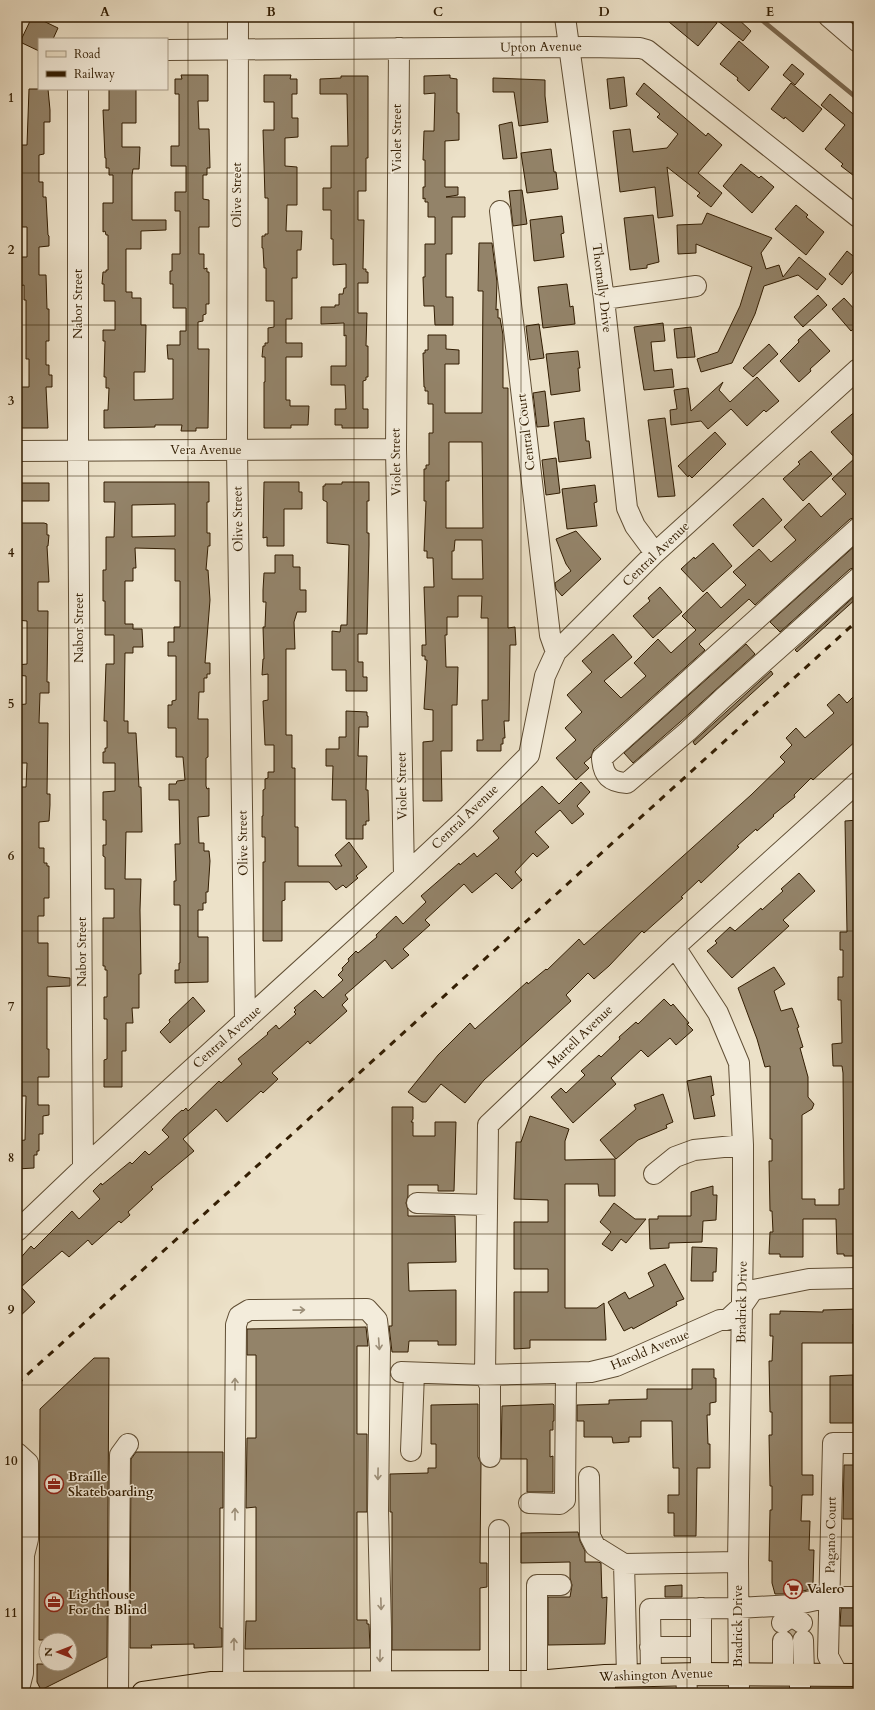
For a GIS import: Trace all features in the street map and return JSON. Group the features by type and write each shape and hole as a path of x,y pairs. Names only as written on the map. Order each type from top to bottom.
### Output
{"main road":[{"name":"Washington Avenue","path":"143,1693 212,1683 536,1682 605,1684 627,1675 651,1675 738,1684 848,1675"}],"street":[{"name":"Olive Street","path":"238,17 237,450 245,1021"},
{"name":"Thornally Drive","path":"565,17 604,299 627,508 635,526 655,553"},
{"path":"829,17 858,42"},
{"name":"Upton Avenue","path":"168,50 569,47 640,48 647,50 858,217"},
{"name":"Violet Street","path":"398,48 396,450 404,876"},
{"name":"Nabor Street","path":"78,90 78,451 83,1168"},
{"name":"Central Court","path":"500,211 550,635 556,652"},
{"path":"604,299 696,286"},
{"name":"Central Avenue","path":"17,1231 83,1168 404,876 466,818 529,755 545,676 556,652 655,553 858,368"},
{"name":"Vera Avenue","path":"17,451 396,450"},
{"path":"858,528 602,758 603,768 608,777 617,782 628,783 858,578"},
{"name":"Martell Avenue","path":"490,1457 490,1386 485,1375 488,1125 675,947 858,782"},
{"name":"Bradrick Drive","path":"675,947 718,1013 739,1063 743,1145 738,1684"},
{"path":"654,1174 674,1156 694,1150 743,1145"},
{"path":"417,1203 487,1204"},
{"name":"Harold Avenue","path":"411,1451 408,1372 485,1375 592,1372 616,1366 720,1320 726,1320 742,1306 753,1290 809,1279 858,1278"},
{"path":"233,1683 236,1325 239,1316 249,1310 368,1309 377,1320 380,1348 378,1510 381,1629 380,1683"},
{"path":"529,1502 560,1504 565,1500 566,1373"},
{"name":"Pagano Court","path":"848,1675 828,1656 833,1443 858,1443"},
{"path":"118,1693 120,1455 128,1444"},
{"path":"17,1453 28,1463 28,1539 24,1555 24,1673 18,1693"},
{"path":"589,1477 590,1536 595,1546 624,1564 738,1562"},
{"path":"499,1530 499,1682"},
{"path":"624,1564 627,1675"},
{"path":"536,1682 536,1585 561,1585"},
{"path":"793,1632 830,1597 858,1598"},
{"path":"692,1680 701,1647 701,1608"},
{"path":"651,1675 650,1609 738,1608 793,1632"},
{"path":"793,1632 797,1679"},
{"path":"650,1647 701,1647"}],"building":[{"path":"32,17 58,28 53,38 38,38 38,51 20,42"},
{"path":"663,17 709,17 717,23 698,46"},
{"path":"713,17 736,17 751,31 743,41"},
{"path":"739,41 769,67 749,91 737,80 738,78 720,64"},
{"path":"792,64 804,74 795,85 783,75"},
{"path":"181,75 208,75 208,101 198,101 199,129 209,129 210,168 207,168 207,175 203,175 203,199 209,200 209,227 199,227 199,254 204,254 204,269 207,268 207,272 209,272 209,304 206,304 206,314 203,315 203,321 198,322 198,349 209,349 208,428 196,428 196,431 181,431 182,425 155,425 155,427 104,428 104,410 108,410 109,388 106,388 106,377 104,377 105,341 103,341 103,330 115,330 115,301 104,301 104,284 102,284 103,272 108,270 108,235 106,235 105,231 103,232 103,203 113,203 113,175 109,175 109,168 106,168 103,110 109,110 109,90 136,90 136,123 122,123 122,147 140,147 139,169 133,169 132,175 132,220 166,220 166,230 141,231 141,249 126,249 126,292 132,292 132,298 141,298 141,325 146,325 145,372 134,372 134,400 173,399 173,359 168,359 167,345 180,345 180,331 186,331 186,308 173,308 173,284 170,284 172,254 180,254 180,211 175,211 175,192 186,192 186,166 171,166 171,146 179,146 179,94 175,94 175,79 182,79"},
{"path":"264,75 291,75 290,79 297,79 297,94 292,94 292,118 298,118 298,137 285,138 285,166 297,167 297,205 287,205 286,231 302,231 301,250 297,250 297,278 292,278 292,319 286,319 286,343 302,343 302,357 286,357 286,400 290,400 290,406 309,406 308,425 291,425 291,428 264,428 265,357 262,357 263,346 265,346 265,343 268,343 268,328 274,327 274,301 266,301 266,268 264,268 262,248 262,236 268,234 268,198 265,198 263,130 274,130 274,102 264,102"},
{"path":"450,75 450,78 457,79 459,140 445,141 445,187 458,187 458,195 446,197 465,197 465,217 452,217 452,254 446,254 446,297 453,297 453,325 435,325 434,306 424,306 423,277 425,277 425,244 435,244 435,217 428,217 428,202 425,202 425,198 423,199 423,187 425,187 425,160 423,160 424,131 434,131 435,93 424,94 424,76"},
{"path":"341,76 368,76 368,158 366,158 366,191 358,191 358,220 364,220 363,269 366,269 366,272 368,272 368,283 358,283 358,313 367,313 366,346 368,346 368,377 366,377 366,380 363,381 363,409 368,409 368,428 342,428 342,425 335,425 335,409 346,409 345,385 331,385 331,366 346,366 346,335 344,336 344,323 321,324 321,307 335,307 335,305 339,305 339,294 343,294 344,288 346,288 346,264 333,265 331,210 323,210 323,188 331,188 331,146 348,146 347,94 320,94 320,79 341,78"},
{"path":"624,77 627,106 610,109 607,79"},
{"path":"493,78 545,80 548,122 519,126 514,92 493,92"},
{"path":"644,83 706,136 708,133 722,145 698,173 722,193 711,207 697,196 700,193 667,167 673,216 658,218 655,187 620,192 613,131 630,129 633,152 667,148 678,134 657,117 660,114 636,94"},
{"path":"791,83 822,109 803,132 785,117 784,119 771,109"},
{"path":"29,89 48,90 50,122 44,122 44,154 39,155 39,182 43,182 43,197 46,197 49,236 49,246 39,247 39,275 46,275 47,309 49,309 49,341 46,341 46,365 49,365 49,375 52,375 52,387 46,387 48,428 21,428 21,425 17,425 17,410 21,410 21,387 29,387 29,359 26,359 26,300 24,300 24,285 20,286 20,283 17,283 17,257 27,257 27,227 17,227 17,182 20,182 20,145 27,145"},
{"path":"830,94 853,114 858,109 858,179 841,166 843,164 825,149 845,125 821,105"},
{"path":"512,122 517,158 503,159 499,125"},
{"path":"551,149 558,189 527,193 521,153"},
{"path":"741,164 759,178 761,176 774,187 752,213 723,186"},
{"path":"522,190 527,224 513,226 509,191"},
{"path":"796,205 808,215 806,217 824,232 806,255 775,229"},
{"path":"707,213 772,238 761,253 766,269 779,265 783,277 799,257 826,279 817,290 798,275 764,286 755,314 732,363 701,372 697,359 718,352 740,306 752,267 696,244 696,253 678,254 677,225 702,224"},
{"path":"653,215 659,262 647,265 647,268 630,270 624,218"},
{"path":"562,216 564,233 561,234 564,257 534,261 530,220"},
{"path":"479,243 492,243 497,282 496,310 498,309 498,318 500,318 503,335 503,388 508,388 508,628 515,627 516,645 510,645 509,721 504,721 505,738 503,738 503,744 501,744 501,751 477,751 477,740 483,740 482,700 488,700 488,618 481,618 482,596 458,596 458,617 447,617 447,635 445,635 446,667 458,667 457,705 452,705 452,751 441,751 442,801 423,801 423,742 433,741 433,710 424,709 427,660 425,660 425,656 422,656 422,645 426,645 424,587 434,587 433,558 427,558 427,551 424,551 426,501 424,501 424,469 426,469 426,465 429,465 429,433 433,433 433,404 428,404 428,391 425,391 424,387 423,353 425,353 425,350 428,350 428,335 446,335 446,349 459,350 459,364 445,364 445,413 482,413 483,291 478,291","holes":["449,442 482,442 483,528 446,528 446,481 449,481","455,540 482,540 483,579 452,579 452,551 454,551"]},
{"path":"847,251 858,260 858,276 853,271 842,285 829,274"},
{"path":"567,284 570,307 573,306 575,324 543,328 538,287"},
{"path":"818,295 827,305 803,327 794,317"},
{"path":"844,298 858,313 858,325 851,331 832,309"},
{"path":"663,323 665,341 651,342 654,371 672,369 674,387 644,390 634,327"},
{"path":"539,324 544,358 530,360 526,326"},
{"path":"691,327 695,357 677,358 674,329"},
{"path":"810,329 830,351 810,369 811,371 799,382 780,361 799,342 798,340"},
{"path":"769,344 778,354 753,377 743,368"},
{"path":"578,351 580,391 551,395 546,354"},
{"path":"757,377 779,401 766,412 764,410 747,426 731,409 708,429 701,421 671,425 670,410 677,409 674,390 688,388 691,411 723,382 719,390 730,402"},
{"path":"545,391 549,426 537,427 533,393"},
{"path":"858,409 858,517 850,519 755,605 749,599 699,644 705,650 594,749 591,757 584,763 589,768 576,780 556,758 576,740 565,728 582,712 567,695 592,672 582,661 613,634 632,657 604,681 621,698 646,676 634,663 658,639 671,653 696,630 682,616 707,592 721,608 746,585 733,572 759,549 771,562 796,540 784,527 809,503 821,517 846,494 832,479 855,458 831,432"},
{"path":"584,418 586,441 589,441 591,458 559,462 554,422"},
{"path":"665,418 675,496 658,497 648,420"},
{"path":"715,432 726,444 692,478 689,475 688,477 678,466"},
{"path":"811,451 832,474 803,501 783,479 800,464 798,462"},
{"path":"556,458 560,493 546,495 542,460"},
{"path":"104,482 209,482 209,502 207,502 207,533 210,533 210,546 208,546 206,570 208,570 210,600 205,663 210,663 210,674 207,674 207,678 204,678 204,692 199,692 198,719 208,719 206,786 207,789 209,788 209,816 198,817 199,843 204,843 204,851 209,851 210,861 206,903 203,903 203,910 198,910 198,937 208,937 208,982 175,983 175,970 179,970 180,963 180,905 174,905 174,881 176,881 175,844 180,844 179,800 169,800 169,784 176,784 177,781 185,780 183,757 176,757 176,728 168,728 168,705 172,705 172,701 176,700 176,656 168,656 168,642 174,642 174,627 180,627 180,581 175,581 175,549 135,548 136,568 133,568 133,581 125,581 125,624 133,624 133,629 142,629 143,647 133,647 133,653 125,653 124,721 128,721 128,733 136,733 139,787 141,787 142,832 126,832 125,879 141,879 141,974 139,974 139,1008 132,1008 133,1023 126,1023 126,1051 122,1051 122,1087 104,1087 104,1060 107,1059 107,1019 104,1019 104,997 107,997 107,970 105,970 105,966 103,966 103,918 114,918 114,889 105,889 105,857 103,856 103,845 106,845 106,820 103,820 103,792 115,791 115,763 103,763 103,752 105,752 105,748 107,748 107,721 104,721 106,664 114,664 114,635 105,635 103,570 106,570 106,537 114,537 115,502 104,502","holes":["175,504 175,536 132,537 132,505"]},
{"path":"264,482 299,482 299,492 302,492 302,509 284,509 284,546 267,546 267,537 263,538"},
{"path":"342,482 369,482 369,501 367,501 367,533 369,533 369,545 367,634 358,634 358,662 363,662 363,677 367,677 367,691 346,691 346,670 332,670 332,631 340,632 341,625 347,625 349,545 327,543 327,502 323,500 323,486 325,486 325,484 342,484"},
{"path":"21,483 49,483 49,501 17,501 17,486 21,486"},
{"path":"595,485 597,502 594,503 597,526 567,529 562,489"},
{"path":"763,498 782,520 753,547 733,525"},
{"path":"17,523 47,524 47,535 49,535 47,546 49,582 38,582 38,611 48,611 47,682 49,682 49,693 40,693 39,723 48,723 47,794 50,794 50,805 49,821 39,822 39,848 44,848 44,863 47,863 47,866 49,866 49,898 44,898 44,916 38,916 38,943 48,943 48,976 70,978 70,986 47,987 47,1049 49,1049 49,1077 38,1077 38,1105 49,1105 49,1115 43,1116 43,1134 39,1134 39,1151 37,1151 37,1155 34,1155 34,1168 17,1169 17,1141 25,1140 26,1096 17,1096 17,787 26,787 27,763 17,763 17,705 26,704 26,676 17,675 17,665 27,664 27,621 17,620 17,604 21,604 21,582 17,582"},
{"path":"576,531 601,559 562,596 556,589 555,583 571,571 566,564 556,539"},
{"path":"713,543 732,566 703,592 681,569"},
{"path":"858,543 858,567 850,569 780,632 770,622"},
{"path":"275,555 293,555 293,567 300,567 300,590 306,590 306,612 297,612 294,622 295,649 286,649 286,735 292,735 292,768 295,768 295,827 298,827 298,866 342,866 335,855 349,842 367,867 356,876 358,878 346,888 343,885 336,890 329,882 285,882 285,900 282,901 282,941 263,941 263,862 265,862 265,837 262,837 263,790 265,789 265,779 268,778 268,772 274,772 274,745 265,745 263,701 268,700 268,674 262,675 264,659 263,627 265,627 266,602 263,602 263,590 264,573 275,573"},
{"path":"660,587 682,612 653,638 633,616 650,601 648,598"},
{"path":"858,593 858,597 797,652 795,650"},
{"path":"746,644 755,654 633,763 624,753"},
{"path":"771,671 773,674 695,745 693,742"},
{"path":"858,692 858,739 813,780 811,778 794,795 795,797 773,815 774,816 757,831 756,829 737,846 739,847 701,883 699,880 681,897 683,898 644,933 642,931 609,966 594,979 588,973 566,995 571,1001 484,1080 465,1103 441,1084 426,1102 422,1102 408,1092 438,1055 470,1023 475,1029 527,982 528,984 546,969 547,970 579,939 584,945 751,795 785,762 780,757 792,745 786,738 796,728 805,738 834,713 827,705 839,694 847,703"},
{"path":"346,711 367,712 368,716 368,727 359,727 358,756 367,756 366,790 368,790 369,821 366,821 366,825 363,825 363,839 346,839 346,800 332,800 333,766 326,766 326,749 339,749 339,737 346,737"},
{"path":"581,782 590,792 577,806 584,814 572,824 560,810 535,832 549,847 537,857 533,853 515,872 522,880 512,889 496,873 472,893 464,884 425,920 430,925 403,949 409,955 392,969 385,960 345,995 348,999 342,1005 347,1011 310,1044 308,1041 272,1073 278,1079 263,1093 261,1091 227,1122 216,1109 183,1139 194,1151 151,1187 153,1189 128,1212 130,1215 121,1223 119,1221 92,1245 88,1240 69,1257 62,1251 21,1287 35,1302 17,1319 17,1262 31,1246 34,1249 72,1211 79,1219 100,1199 93,1191 101,1183 102,1185 130,1162 132,1164 145,1151 149,1155 169,1137 162,1130 174,1117 186,1108 188,1111 219,1081 221,1083 242,1064 238,1059 268,1034 267,1033 276,1025 279,1029 296,1014 294,1012 296,1010 294,1008 315,990 323,998 343,980 338,975 349,961 348,959 356,951 358,953 377,937 376,935 396,916 403,924 426,902 421,896 459,863 460,865 474,853 477,857 499,838 493,831 542,786 559,804"},
{"path":"858,820 858,1256 844,1256 844,1254 837,1254 836,1219 803,1219 803,1257 780,1257 780,1254 769,1254 770,1232 773,1232 772,1211 770,1211 769,1161 772,1161 772,1139 770,1139 770,1066 765,1067 757,1039 738,988 774,967 785,984 774,991 781,1011 792,1008 799,1027 797,1028 803,1047 800,1048 808,1077 808,1097 814,1104 812,1109 802,1115 802,1199 815,1199 815,1205 839,1205 839,1189 844,1189 843,1073 842,1066 833,1066 832,1044 842,1043 841,1000 838,1000 838,977 843,977 843,950 840,950 840,932 847,932 845,821"},
{"path":"799,873 815,891 783,920 789,926 732,978 707,951 717,943 715,941 730,927 735,931 761,908 762,910 783,891 781,889"},
{"path":"193,997 205,1011 170,1043 160,1032 170,1022 169,1020"},
{"path":"664,999 671,1006 673,1004 693,1030 676,1045 670,1038 648,1057 641,1050 611,1078 616,1084 573,1123 551,1097 561,1088 566,1093 585,1075 581,1071 599,1055 601,1057 620,1039 619,1037 636,1022 638,1024"},
{"path":"711,1076 714,1095 711,1096 715,1116 694,1119 687,1081"},
{"path":"663,1094 673,1122 666,1125 667,1128 638,1140 616,1159 600,1140 636,1109 634,1105"},
{"path":"392,1107 413,1107 413,1119 411,1122 413,1122 413,1136 435,1136 435,1122 456,1122 454,1191 438,1191 438,1185 408,1185 408,1196 406,1203 408,1216 455,1216 456,1262 408,1263 409,1291 456,1290 456,1345 438,1345 438,1341 409,1341 408,1352 392,1352 389,1326 392,1326"},
{"path":"530,1116 569,1129 565,1141 565,1160 615,1159 615,1196 599,1196 598,1184 565,1184 565,1308 597,1308 604,1303 606,1340 530,1340 530,1348 514,1349 514,1292 548,1292 548,1269 514,1269 514,1222 548,1222 548,1200 514,1199 516,1142 521,1142"},
{"path":"713,1186 713,1195 717,1195 716,1220 703,1221 702,1242 669,1243 669,1248 650,1249 649,1219 658,1219 658,1216 691,1216 691,1192"},
{"path":"614,1203 635,1219 646,1219 626,1243 621,1239 612,1251 602,1244 611,1232 600,1222"},
{"path":"692,1247 717,1248 716,1272 713,1272 713,1281 691,1281"},
{"path":"665,1264 684,1299 676,1302 677,1305 633,1329 632,1327 624,1331 608,1302 625,1292 629,1299 654,1286 648,1273"},
{"path":"858,1309 858,1324 853,1324 853,1343 802,1343 802,1475 813,1475 813,1495 802,1495 801,1521 810,1521 809,1550 814,1550 813,1584 811,1589 791,1594 775,1594 772,1583 772,1561 769,1561 772,1486 770,1486 769,1435 772,1435 772,1412 770,1412 769,1361 772,1361 773,1336 770,1336 770,1314 780,1314 780,1311 823,1312 823,1310"},
{"path":"366,1327 368,1346 357,1346 357,1434 367,1434 367,1512 357,1512 357,1620 367,1620 367,1624 369,1624 370,1648 245,1649 246,1621 256,1621 256,1507 246,1508 247,1438 256,1438 256,1355 247,1355 247,1329"},
{"path":"94,1358 109,1358 107,1657 78,1672 78,1632 39,1632 40,1409"},
{"path":"692,1369 714,1369 714,1378 716,1378 716,1402 710,1403 710,1415 707,1415 708,1444 710,1444 710,1468 697,1468 696,1536 674,1536 674,1513 668,1513 668,1495 679,1495 679,1468 673,1468 672,1421 641,1421 641,1437 629,1437 629,1442 613,1443 612,1437 584,1437 584,1421 577,1421 577,1405 609,1404 609,1400 647,1399 647,1389 692,1389"},
{"path":"853,1375 853,1423 830,1423 830,1376"},
{"path":"478,1404 478,1457 481,1463 480,1563 487,1563 487,1587 480,1588 480,1650 392,1650 392,1512 390,1512 390,1474 428,1473 428,1468 436,1468 436,1444 431,1444 431,1405"},
{"path":"553,1404 554,1421 553,1430 550,1430 550,1457 553,1456 553,1492 527,1492 527,1459 501,1459 502,1406"},
{"path":"136,1452 223,1452 223,1508 220,1508 220,1628 222,1628 222,1647 194,1648 194,1644 151,1645 152,1648 130,1648 131,1459"},
{"path":"844,1465 858,1465 858,1519 843,1519"},
{"path":"578,1532 580,1541 585,1551 585,1562 601,1563 602,1598 607,1597 605,1644 548,1645 548,1597 570,1597 572,1585 570,1578 570,1562 521,1563 521,1533"},
{"path":"682,1585 682,1597 665,1597 665,1586"},
{"path":"841,1608 858,1608 858,1626 840,1626"},
{"path":"37,1664 38,1672 77,1672 41,1690 37,1682"}],"waterway":[{"path":"758,17 858,99"}],"tunnel":[{"path":"792,1623 793,1640"}],"railway":[{"path":"17,1384 858,620"}],"place":[{"name":"Braille Skateboarding","path":"54,1484"},
{"name":"Valero","path":"793,1589"},
{"name":"Lighthouse For the Blind","path":"54,1602"}]}
